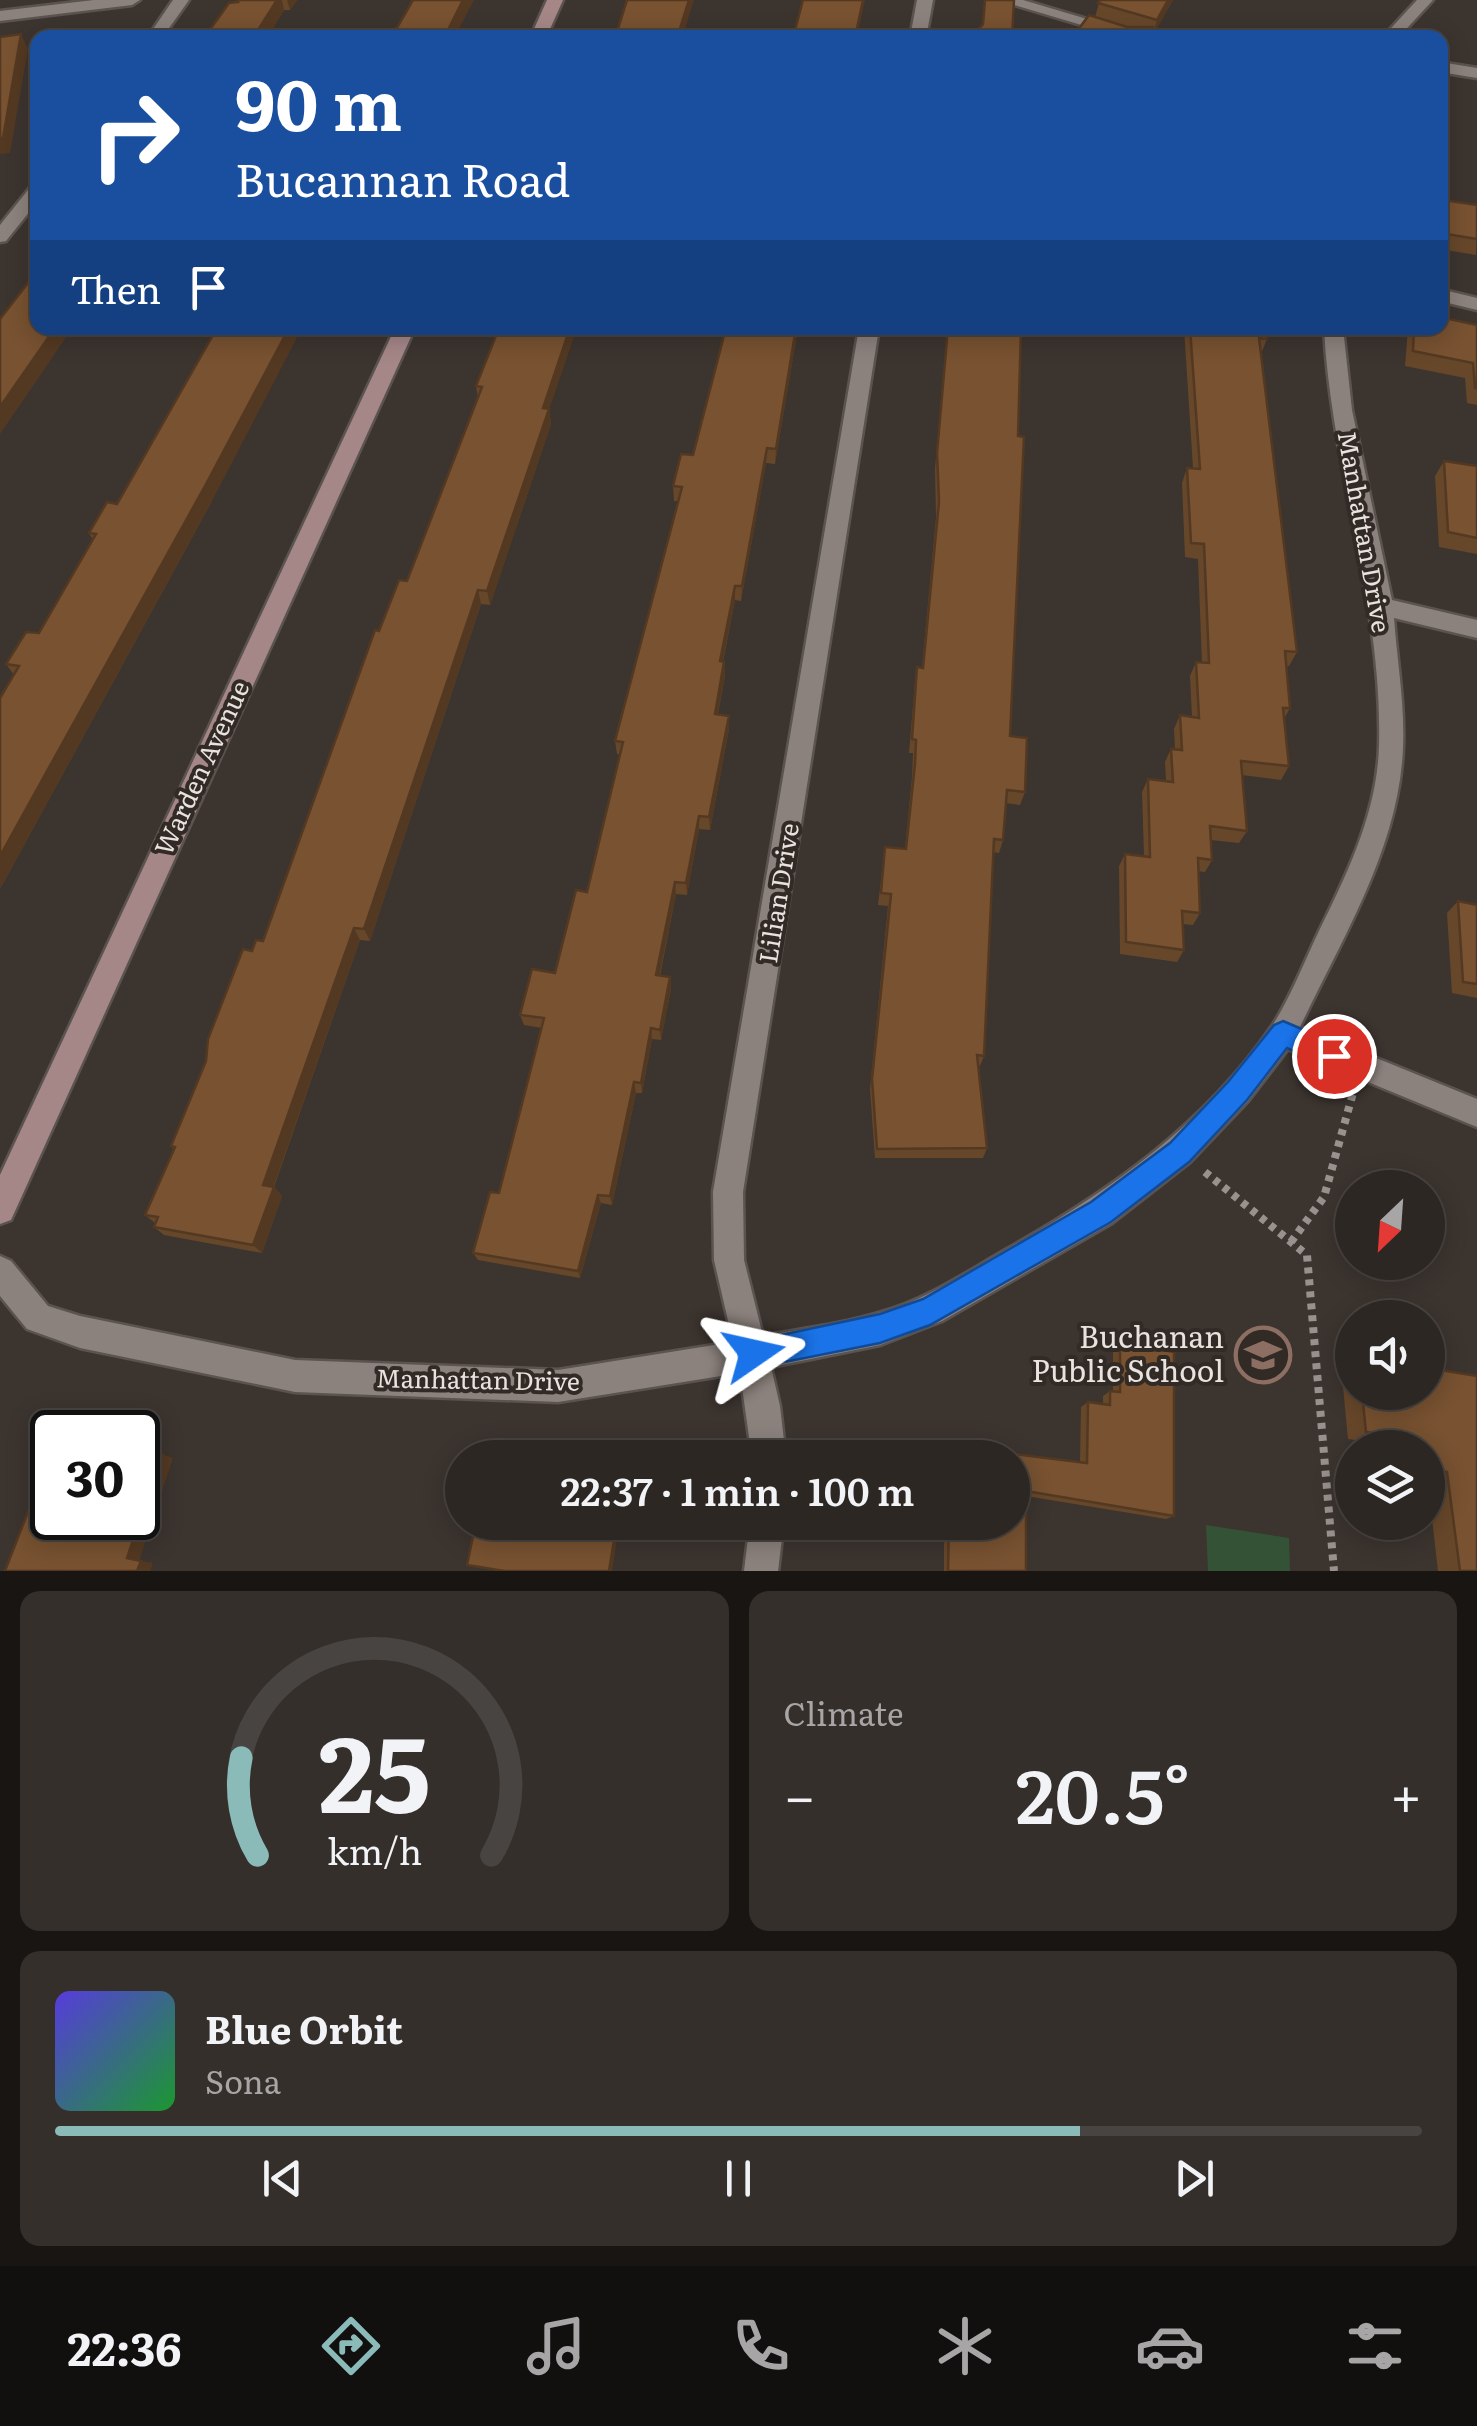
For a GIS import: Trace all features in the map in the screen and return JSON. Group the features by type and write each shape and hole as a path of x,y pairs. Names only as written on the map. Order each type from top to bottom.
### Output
{"main road":[{"path":"542,30 555,0"},
{"name":"Warden Avenue","path":"0,1209 402,335"}],"street":[{"path":"0,16 132,0"},
{"path":"160,30 182,0"},
{"path":"919,30 925,0"},
{"path":"1006,0 1115,30"},
{"path":"1397,30 1425,0"},
{"path":"1448,68 1477,73"},
{"path":"4,228 30,199"},
{"path":"1448,297 1477,304"},
{"name":"Lilian Drive","path":"766,1440 754,1353 728,1260 728,1192 868,335"},
{"name":"Manhattan Drive","path":"0,1272 38,1318 80,1332 296,1376 558,1386 665,1372 880,1329 930,1310 1101,1212 1180,1152 1238,1091 1283,1033 1369,855 1384,798 1391,747 1382,606 1342,410 1334,335"},
{"path":"1382,606 1477,629"},
{"path":"1283,1033 1477,1114"},
{"path":"760,1571 764,1540"}],"path":[{"path":"1290,1242 1324,1197 1360,1068"},
{"path":"1180,1152 1307,1254 1334,1571"}],"green space":[{"path":"1206,1525 1289,1538 1290,1571 1208,1571"}],"building":[{"path":"277,0 258,30 210,30 229,3"},
{"path":"413,0 463,0 448,30 396,30"},
{"path":"627,0 689,0 680,30 618,30"},
{"path":"803,0 863,0 857,30 795,30"},
{"path":"985,0 1014,0 1012,30 978,30 983,24"},
{"path":"1168,0 1157,20 1098,3"},
{"path":"1089,15 1127,27 1153,27 1151,30 1078,30"},
{"path":"21,34 3,138 0,138 0,37"},
{"path":"1448,201 1477,205 1477,239 1448,234"},
{"path":"30,280 30,335 50,335 0,407 0,319"},
{"path":"1448,319 1477,325 1477,388 1473,363 1413,351 1414,335 1448,335"},
{"path":"213,335 285,335 0,856 0,698 19,666 6,664 26,632 39,633 96,534 89,533 107,502 117,504"},
{"path":"496,335 568,335 543,408 549,409 487,591 478,590 364,929 354,928 263,1185 274,1187 253,1245 154,1227 158,1217 145,1215 206,1061 208,1039 243,949 252,951 256,940 263,941 375,630 379,631 399,580 407,581 482,387 476,386"},
{"path":"724,335 795,335 776,449 767,448 742,586 735,586 720,661 724,662 715,714 729,716 709,817 699,816 686,883 675,882 656,975 670,977 660,1030 651,1028 641,1083 634,1082 610,1196 598,1195 578,1271 473,1253 490,1192 499,1193 544,1018 520,1015 532,969 555,973 576,890 587,892 623,742 615,741 682,487 673,486 681,454 693,455"},
{"path":"947,335 1021,335 1018,436 1024,437 1010,736 1027,738 1025,792 1007,790 1003,840 994,839 984,1056 977,1055 987,1148 877,1149 872,1079 891,894 881,893 885,847 906,849 915,764 916,740 912,739 917,667 923,668 939,502 937,453"},
{"path":"1190,335 1267,335 1267,339 1259,338 1297,652 1285,651 1290,708 1283,708 1289,766 1241,761 1247,831 1210,826 1212,860 1198,858 1200,913 1182,911 1184,950 1126,942 1125,854 1150,857 1148,779 1173,782 1171,749 1182,750 1180,715 1199,718 1196,662 1209,663 1204,544 1191,543 1187,468 1200,469"},
{"path":"1444,461 1477,466 1477,538 1448,532"},
{"path":"1458,901 1477,905 1477,984 1463,982"},
{"path":"1120,1343 1174,1352 1174,1516 1030,1492 1030,1456 1087,1463 1088,1402 1110,1405 1110,1391 1120,1392"},
{"path":"1445,1371 1477,1376 1477,1571 1460,1571 1445,1472 1445,1430 1366,1430 1364,1410 1445,1410"},
{"path":"30,1507 30,1540 133,1540 127,1558 141,1561 137,1571 5,1571"},
{"path":"472,1540 614,1540 609,1571 504,1571 467,1565"},
{"path":"949,1540 1026,1540 1026,1571 948,1571"}],"place":[{"name":"Buchanan Public School","path":"1263,1355"}],"route":[{"path":"754,1353 880,1329 930,1310 1101,1212 1180,1152 1238,1091 1283,1033 1334,1056"}]}
